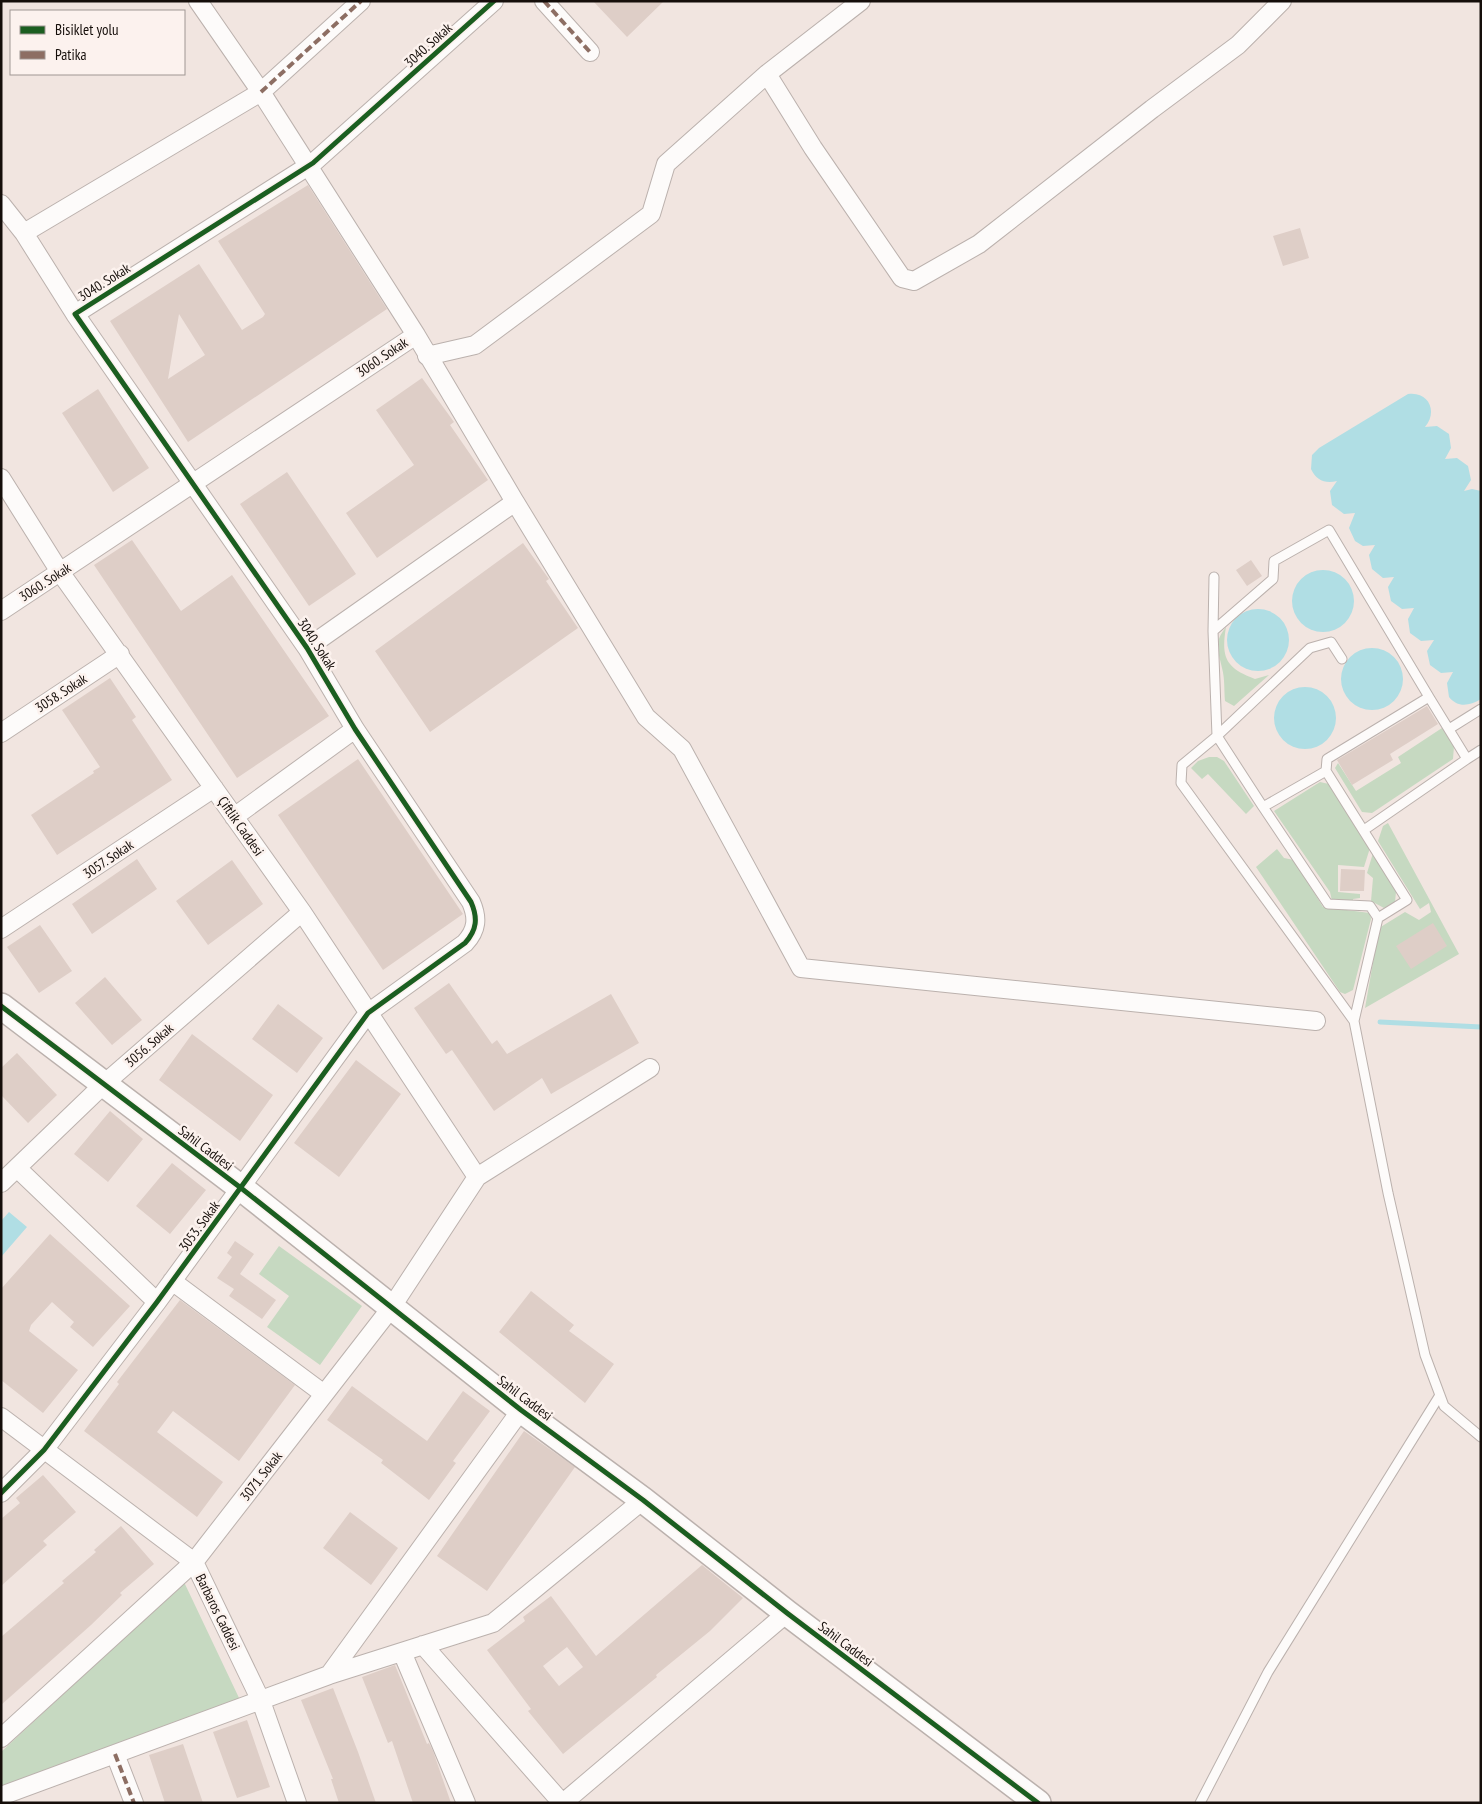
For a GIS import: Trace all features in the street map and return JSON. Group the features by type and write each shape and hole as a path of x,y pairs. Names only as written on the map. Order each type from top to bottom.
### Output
{"street":[{"path":"198,1 261,92 307,167 416,335"},
{"path":"24,233 261,92 361,1"},
{"name":"3040. Sokak","path":"368,1013 465,943 474,930 476,922 470,902 355,729 307,648 191,484 75,314 307,167 494,1"},
{"path":"544,1 590,52"},
{"path":"427,356 475,345 651,214 666,164 767,74 861,1"},
{"path":"767,74 812,148 902,278 914,281 979,244 1152,109 1238,45 1282,1"},
{"path":"1,204 24,233 75,314"},
{"name":"3060. Sokak","path":"1,610 416,335 646,717 682,749 801,968 1316,1021"},
{"name":"Çiftlik Caddesi","path":"1,478 60,572 302,912 477,1177"},
{"path":"307,648 515,502"},
{"name":"3058. Sokak","path":"1,732 120,654"},
{"path":"234,817 355,729"},
{"name":"3057. Sokak","path":"1,929 214,788"},
{"name":"3056. Sokak","path":"1,1183 104,1084 302,912"},
{"name":"Sahil Caddesi","path":"1,1006 241,1188 521,1410 643,1500 787,1613 1038,1803"},
{"name":"3053. Sokak","path":"1,1493 44,1450 157,1302 368,1013"},
{"path":"477,1177 650,1068"},
{"path":"17,1168 157,1302"},
{"name":"3071. Sokak","path":"1,1738 194,1562 391,1308 477,1177"},
{"path":"172,1281 324,1394"},
{"path":"329,1675 521,1410"},
{"name":"Barbaros Caddesi","path":"1,1417 194,1562 261,1701 297,1803"},
{"path":"1,1796 329,1675 493,1623 643,1500"},
{"path":"423,1645 563,1803 787,1613"},
{"path":"402,1652 466,1803"},
{"path":"115,1754 134,1803"}],"lane":[{"path":"1214,631 1273,579 1274,561 1329,530 1467,759"},
{"path":"1214,577 1217,736 1328,904 1370,906 1378,918"},
{"path":"1342,659 1331,642 1310,648 1217,736 1182,765 1180,783 1354,1021"},
{"path":"1429,698 1327,759 1326,771 1407,900 1378,918 1354,1021 1388,1193 1423,1345 1444,1406 1481,1437"},
{"path":"1449,729 1481,709"},
{"path":"1364,830 1481,750"},
{"path":"1263,807 1326,771"},
{"path":"1200,1803 1268,1672 1440,1395"}],"green space":[{"path":"1226,627 1225,654 1231,666 1255,679 1269,675 1234,706 1225,701 1224,676 1218,651 1219,638"},
{"path":"1442,728 1454,746 1453,759 1372,813 1362,812 1335,768 1338,763 1356,791 1401,763 1398,757"},
{"path":"1209,757 1217,757 1224,761 1254,806 1246,814 1208,774 1202,779 1191,768 1198,761"},
{"path":"1320,782 1329,784 1370,848 1364,867 1338,865 1338,892 1360,894 1360,898 1353,899 1353,902 1332,901 1330,892 1274,811"},
{"path":"1388,823 1459,954 1365,1008 1379,928 1405,912 1419,920 1431,912 1429,903 1420,909 1378,841 1383,826"},
{"path":"1277,849 1284,858 1294,860 1323,907 1370,913 1371,919 1353,990 1345,994 1340,992 1256,867"},
{"path":"1373,853 1396,892 1395,902 1384,908 1371,901 1373,878 1367,873"},
{"path":"279,1246 362,1306 320,1365 267,1327 289,1296 259,1274"},
{"path":"184,1582 240,1700 1,1793 1,1752"}],"water":[{"path":"1408,394 1421,396 1429,404 1431,415 1425,427 1437,426 1449,434 1451,448 1445,459 1457,458 1468,466 1471,480 1464,491 1472,489 1481,491 1481,699 1464,705 1452,701 1449,697 1447,683 1453,672 1441,673 1430,665 1427,651 1434,640 1421,641 1410,633 1408,619 1414,608 1402,609 1391,601 1388,587 1394,577 1383,578 1372,569 1369,555 1375,545 1363,546 1355,541 1349,528 1355,513 1344,514 1332,505 1330,491 1337,481 1321,480 1315,476 1311,469 1312,455 1319,448"},
{"path":"1323,570 1340,575 1345,579 1349,584 1354,601 1349,618 1345,623 1340,627 1323,632 1306,627 1301,623 1297,618 1292,601 1297,584 1301,579 1306,575"},
{"path":"1258,609 1275,614 1280,618 1284,623 1289,640 1284,657 1280,662 1275,666 1258,671 1241,666 1236,662 1232,657 1227,640 1232,623 1236,618 1241,614"},
{"path":"1372,648 1389,653 1394,657 1398,662 1403,679 1398,696 1394,701 1389,705 1372,710 1355,705 1350,701 1346,696 1341,679 1346,662 1350,657 1355,653"},
{"path":"1305,687 1322,692 1327,696 1331,701 1336,718 1331,735 1327,740 1322,744 1305,749 1288,744 1283,740 1279,735 1274,718 1279,701 1283,696 1288,692"},
{"path":"9,1212 27,1227 1,1257 1,1221"}],"building":[{"path":"593,1 664,1 627,37"},
{"path":"308,185 387,309 188,442 110,321 199,264 242,330 263,317 265,314 218,241","holes":["179,314 205,355 168,379"]},
{"path":"1300,228 1309,258 1283,266 1273,236"},
{"path":"422,378 454,422 450,425 488,480 377,558 346,513 414,465 376,410"},
{"path":"98,389 149,468 113,492 62,413"},
{"path":"287,472 356,574 309,606 240,504"},
{"path":"132,540 181,611 232,575 329,716 237,778 94,565"},
{"path":"523,543 549,579 546,581 578,628 430,732 375,651"},
{"path":"1251,560 1262,576 1247,586 1236,570"},
{"path":"110,678 136,717 132,720 172,780 57,855 31,815 100,767 62,710"},
{"path":"1427,706 1438,724 1390,754 1393,760 1352,785 1337,760"},
{"path":"358,759 463,914 383,970 278,815"},
{"path":"137,859 157,889 92,934 72,904"},
{"path":"232,860 263,904 208,945 176,901"},
{"path":"1341,869 1365,870 1364,891 1340,891"},
{"path":"1433,923 1447,946 1411,969 1396,946"},
{"path":"40,925 72,971 39,993 7,947"},
{"path":"105,977 142,1020 112,1045 75,1003"},
{"path":"449,983 492,1044 497,1040 507,1054 611,994 639,1043 551,1094 542,1078 494,1111 452,1050 446,1054 414,1008"},
{"path":"278,1004 323,1038 297,1073 252,1039"},
{"path":"192,1034 273,1095 240,1141 159,1080"},
{"path":"17,1053 57,1095 28,1123 1,1095 1,1068"},
{"path":"356,1060 401,1094 339,1177 294,1143"},
{"path":"110,1111 143,1139 108,1182 74,1154"},
{"path":"172,1163 206,1190 170,1234 136,1206"},
{"path":"50,1234 130,1306 93,1347 70,1327 74,1322 52,1302 31,1325 29,1331 78,1370 43,1413 1,1380 1,1289"},
{"path":"235,1241 254,1254 240,1274 276,1300 262,1319 229,1296 234,1289 217,1278 232,1257 227,1253"},
{"path":"531,1291 574,1325 569,1331 614,1364 585,1403 499,1332"},
{"path":"180,1300 295,1385 239,1461 173,1411 157,1432 223,1482 197,1517 84,1431 119,1384 117,1382"},
{"path":"352,1386 427,1441 463,1391 490,1411 453,1461 456,1463 429,1500 381,1463 383,1460 327,1420"},
{"path":"524,1431 575,1467 487,1591 437,1556"},
{"path":"43,1475 76,1512 43,1541 47,1545 1,1586 1,1519 20,1503 16,1498"},
{"path":"350,1512 398,1548 371,1585 323,1548"},
{"path":"121,1526 154,1564 120,1593 122,1595 91,1625 1,1705 1,1637 64,1583 62,1581 96,1552 94,1550"},
{"path":"702,1565 743,1598 710,1631 656,1675 657,1677 563,1754 528,1711 531,1709 487,1650 525,1621 523,1617 551,1596 596,1656","holes":["567,1647 583,1667 559,1686 543,1666"]},
{"path":"395,1665 427,1744 429,1743 433,1751 451,1803 413,1803 392,1741 388,1743 362,1677"},
{"path":"333,1688 376,1803 339,1803 331,1779 333,1779 301,1700"},
{"path":"247,1720 270,1787 237,1798 213,1732"},
{"path":"183,1744 203,1803 165,1803 149,1755"}],"waterway":[{"path":"1380,1022 1481,1027"}],"marked path":[{"path":"261,92 361,1"},
{"path":"544,1 590,52"},
{"path":"115,1754 134,1803"}],"cycle path":[{"path":"1,1493 44,1450 157,1302 368,1013 465,943 472,933 475,924 475,913 471,902 355,729 307,648 75,314 313,163 494,1"},
{"path":"1,1006 241,1188 521,1410 643,1500 787,1613 1038,1803"}]}
